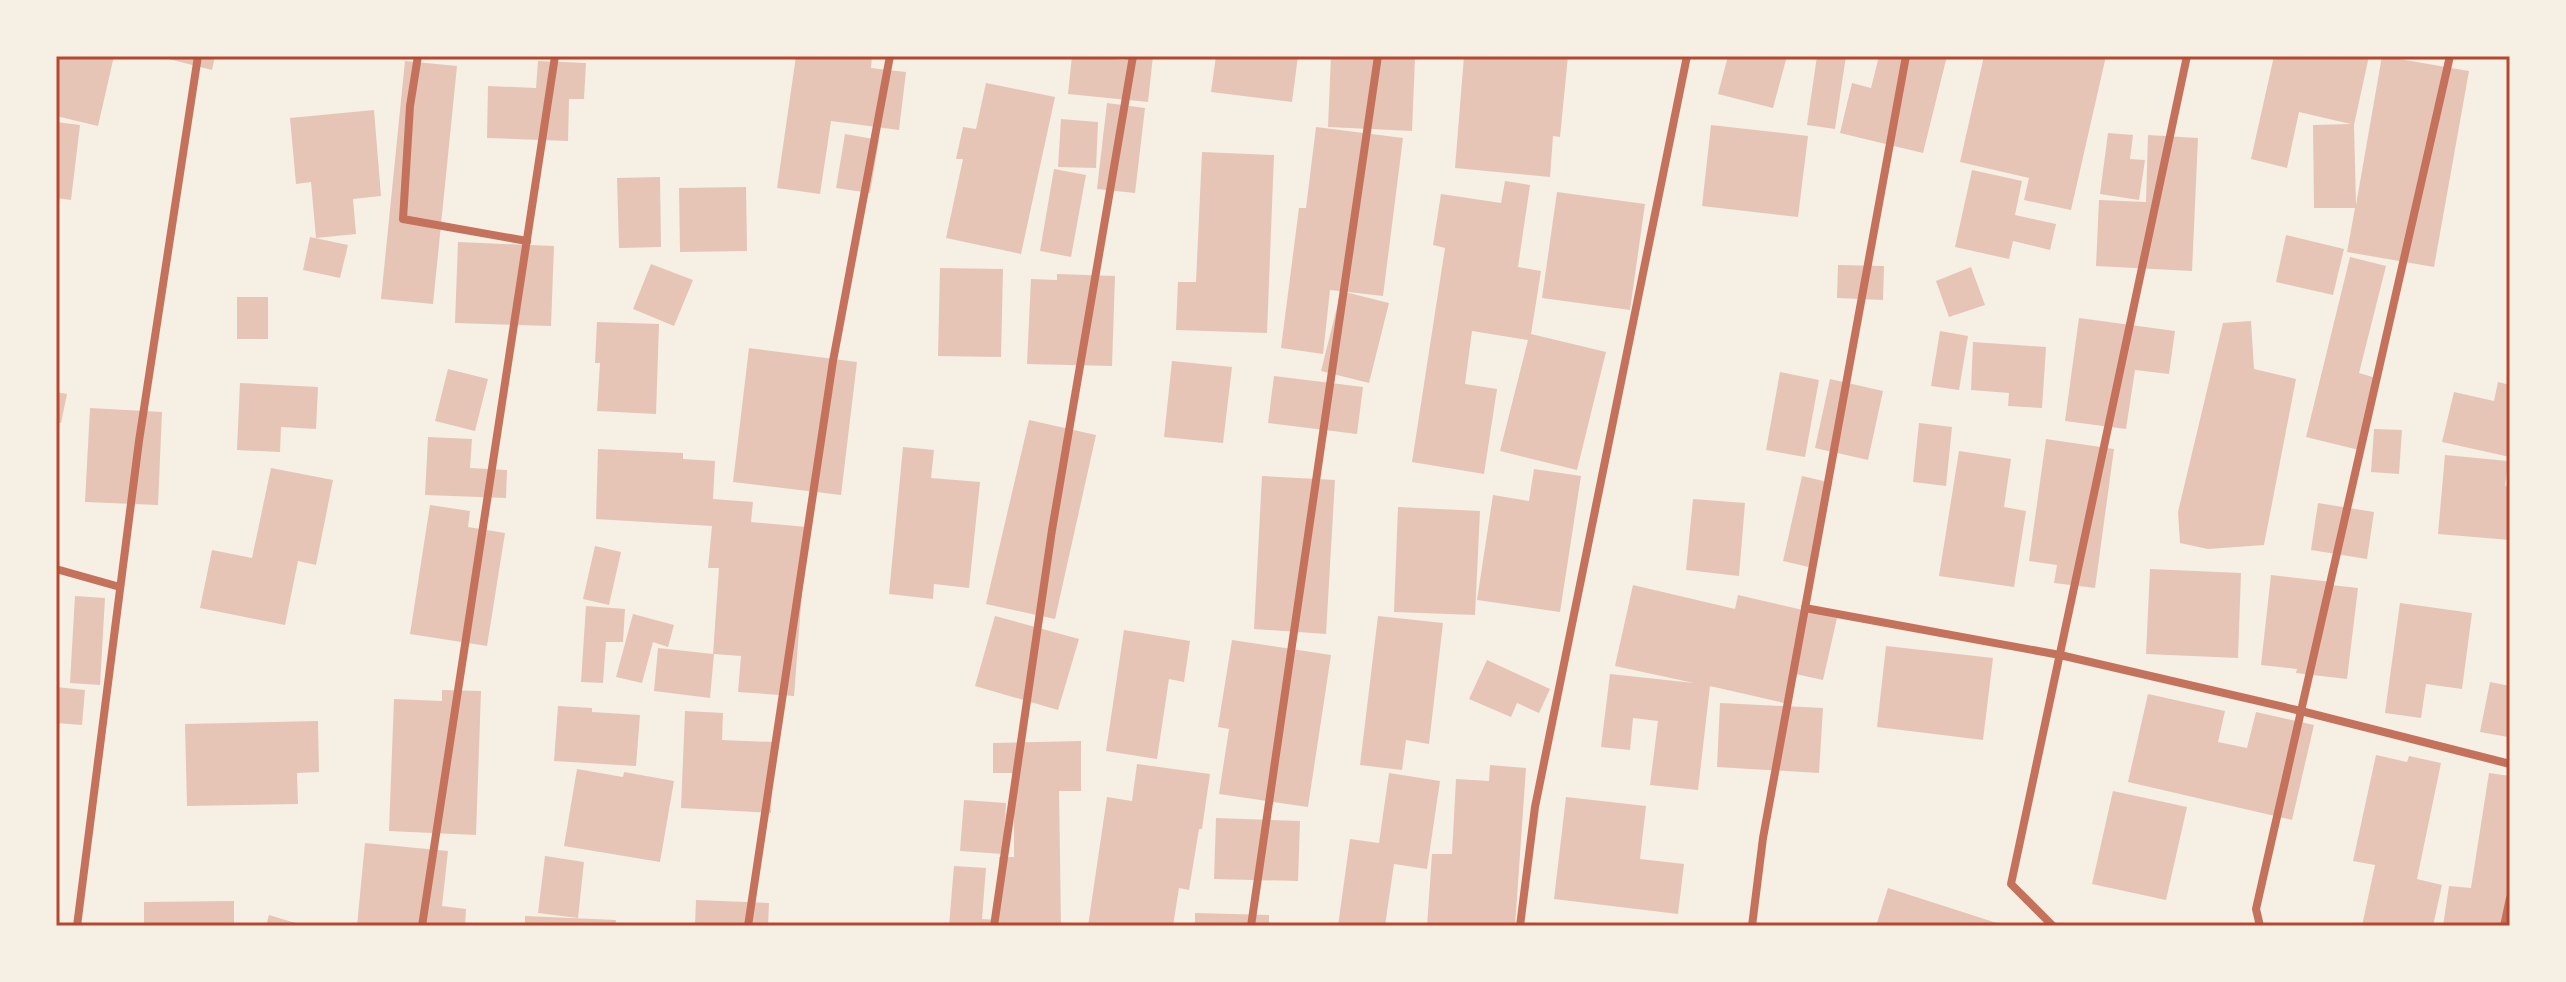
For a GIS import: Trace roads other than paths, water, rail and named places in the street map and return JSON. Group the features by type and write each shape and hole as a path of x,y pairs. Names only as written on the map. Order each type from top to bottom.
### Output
{"street":[{"path":"77,926 139,441 198,56"},
{"path":"418,56 410,106 403,219 527,241"},
{"path":"422,926 555,56"},
{"path":"748,926 833,361 890,56"},
{"path":"994,926 1052,530 1133,56"},
{"path":"1251,926 1378,56"},
{"path":"1520,926 1535,807 1687,56"},
{"path":"1752,926 1763,838 1906,56"},
{"path":"2053,926 2011,884 2187,56"},
{"path":"2260,926 2256,909 2450,56"},
{"path":"56,569 120,587"},
{"path":"1805,608 2060,655 2510,764"},
{"path":"2504,926 2510,898"}]}
